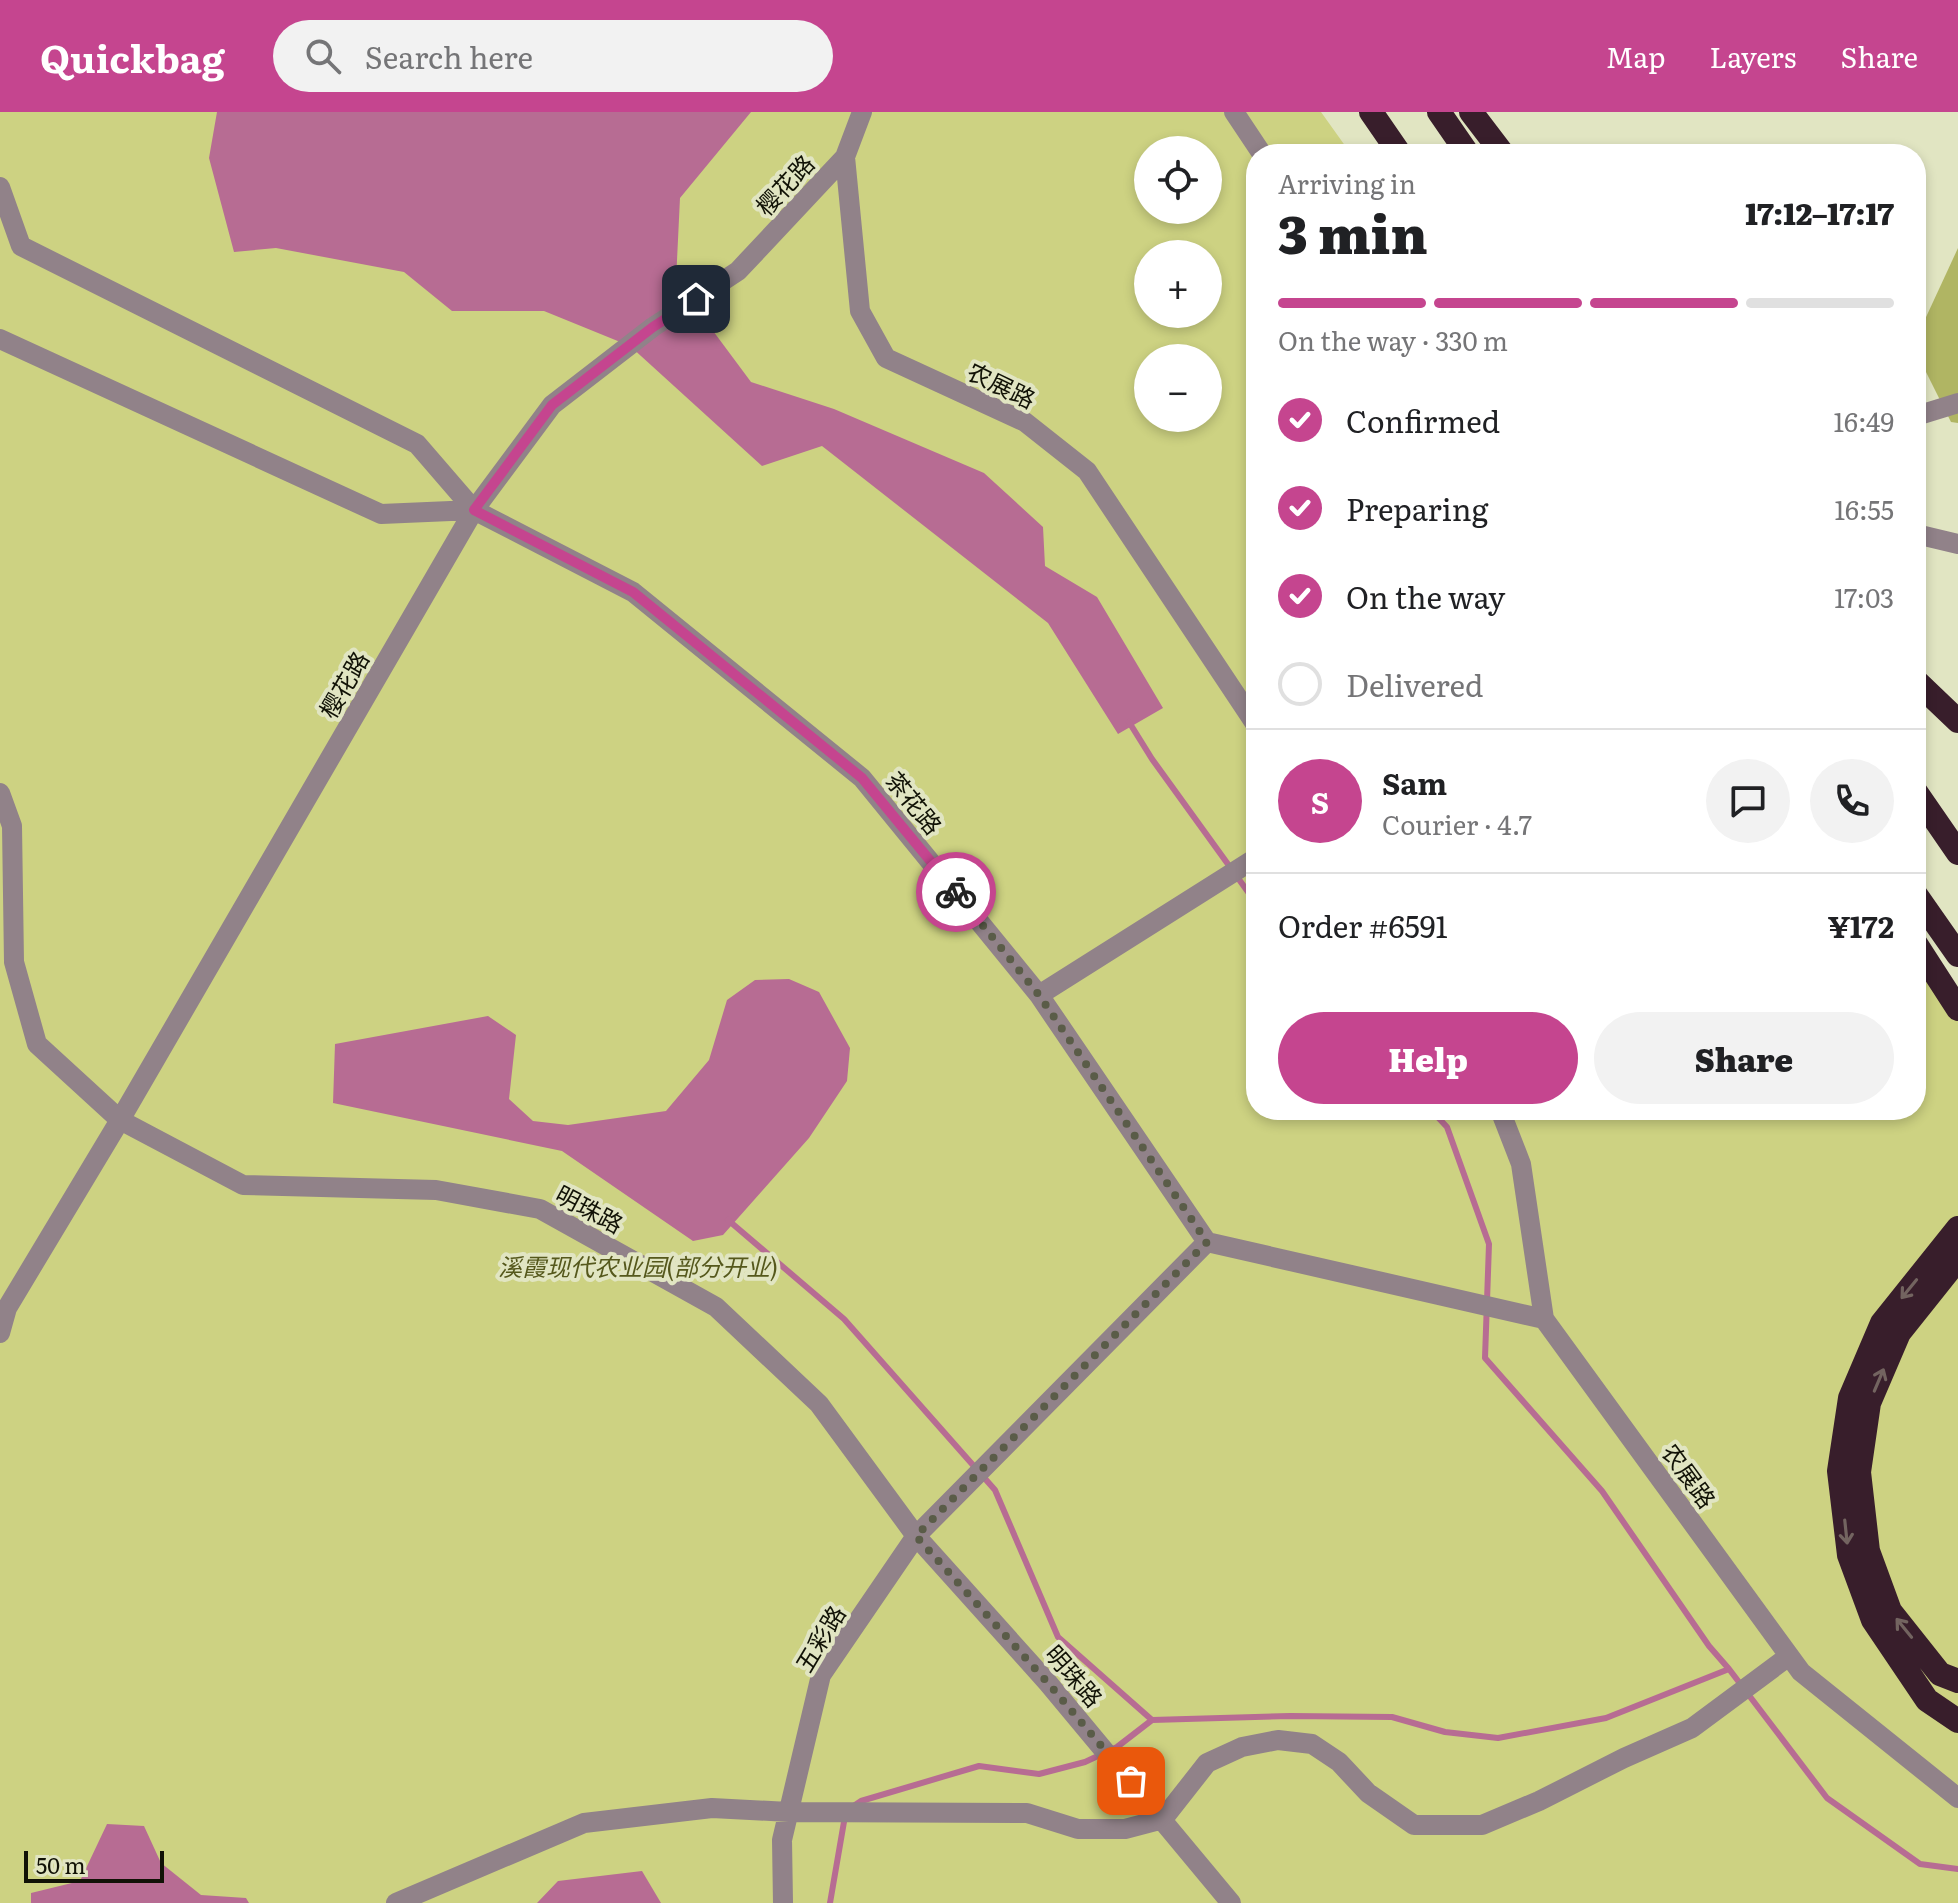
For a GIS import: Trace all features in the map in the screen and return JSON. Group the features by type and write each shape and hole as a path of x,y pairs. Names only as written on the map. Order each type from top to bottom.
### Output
{"highway":[{"path":"1371,112 1393,144"},
{"path":"1439,112 1461,144"},
{"path":"1471,112 1495,144"},
{"path":"1926,691 1958,721"},
{"path":"1926,807 1958,853"},
{"path":"1926,909 1958,955"},
{"path":"1926,959 1958,1009"},
{"path":"1958,1228 1882,1323 1850,1398 1839,1471 1849,1555 1873,1620 1927,1700 1958,1721"},
{"path":"1958,1259 1899,1333 1869,1403 1859,1472 1868,1551 1890,1611 1940,1674 1958,1681"}],"street":[{"name":"农展路","path":"862,112 845,157 860,311 886,358 1025,422 1087,471 1246,710"},
{"path":"1234,112 1255,144"},
{"name":"樱花路","path":"0,1333 7,1308 120,1120 474,510 552,405 653,327 738,271 845,157"},
{"path":"0,187 21,246 417,444 474,510"},
{"path":"0,339 381,514 474,510"},
{"path":"1926,413 1958,403"},
{"name":"茶花路","path":"474,510 633,592 862,778 1039,995 1207,1242"},
{"path":"1926,536 1958,544"},
{"name":"明珠路","path":"0,793 12,826 14,962 37,1044 120,1120 243,1185 436,1190 540,1209 716,1307 819,1404 916,1536 1098,1742 1231,1903"},
{"path":"1039,995 1246,865"},
{"name":"农展路","path":"1504,1120 1521,1164 1544,1319 1801,1672 1958,1798"},
{"path":"1207,1242 1544,1319"},
{"name":"五彩路","path":"783,1903 782,1840 821,1675 916,1536 1207,1242"},
{"path":"396,1903 584,1823 712,1808 789,1812 1027,1813 1078,1829 1125,1829 1163,1819 1207,1763 1242,1747 1278,1740 1312,1744 1339,1762 1368,1793 1414,1825 1482,1825 1692,1728 1789,1656"}],"green space":[{"name":"溪霞现代农业园(部分开业)","path":"0,112 1321,112 1344,144 1246,144 1246,1120 1926,1120 1926,971 1958,1017 1958,1903 0,1903"},
{"path":"1958,248 1958,423 1951,422 1926,372 1926,317"}],"shaded area":[{"path":"217,112 751,112 680,198 676,281 751,382 834,409 984,473 1043,527 1045,566 1097,597 1163,708 1118,734 1048,623 822,446 762,466 630,346 544,311 452,311 404,272 276,248 234,252 209,158"},
{"path":"789,979 819,992 850,1048 847,1081 809,1138 723,1235 693,1241 562,1151 333,1103 335,1044 488,1016 516,1035 509,1099 533,1121 568,1125 666,1111 709,1060 727,1000 755,980"},
{"path":"107,1824 144,1826 161,1863 201,1895 246,1898 249,1903 31,1903 31,1893 80,1881"},
{"path":"642,1871 661,1903 537,1903 558,1881"}],"waterway":[{"path":"1129,722 1246,889"},
{"path":"1440,1120 1447,1127 1489,1244 1485,1358 1602,1491 1709,1646 1827,1798 1920,1864 1958,1869"},
{"path":"728,1220 844,1319 995,1490 1058,1637 1152,1720"},
{"path":"855,1805 979,1766 1039,1774 1085,1762 1117,1747 1152,1720 1392,1717 1445,1732 1498,1738 1606,1718 1729,1669"},
{"path":"830,1903 845,1816"}],"way so far":[{"path":"956,892 1039,995 1207,1242 916,1536 1131,1781"}],"route":[{"path":"696,299 653,327 552,405 474,510 633,592 862,778 956,892"}]}
